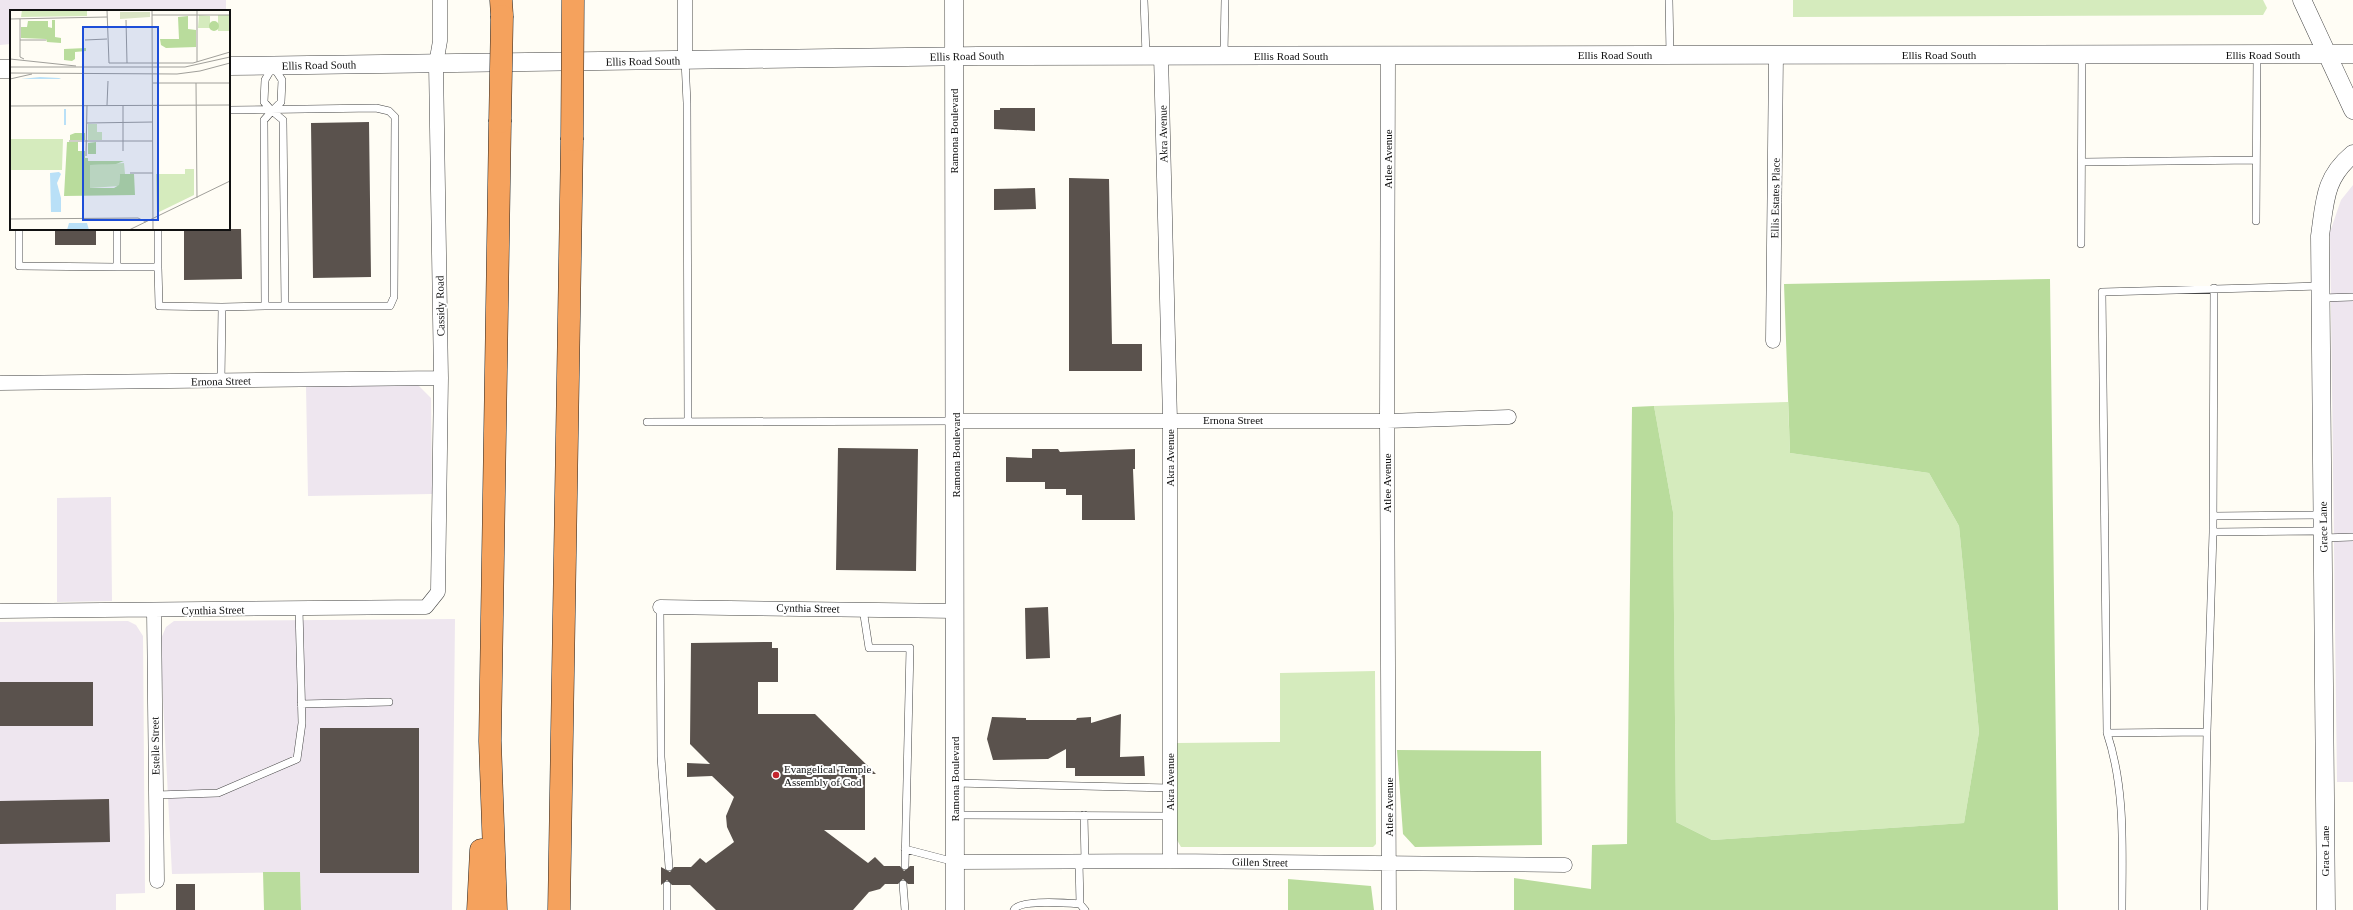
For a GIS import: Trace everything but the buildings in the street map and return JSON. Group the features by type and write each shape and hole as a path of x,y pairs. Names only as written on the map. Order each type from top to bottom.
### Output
{"highway":[{"path":"559,910 573,0"},
{"path":"496,910 490,741 501,8"},
{"path":"478,910 490,741"}],"street":[{"name":"Cassidy Road","path":"426,607 438,592 439,580 441,378 436,64 440,41 440,0"},
{"path":"685,0 685,60"},
{"name":"Ramona Boulevard","path":"954,0 956,421 954,783 955,910"},
{"path":"2306,1 2353,110"},
{"name":"Ellis Road South","path":"230,66 1153,55 2353,54"},
{"name":"Akra Avenue","path":"1153,55 1170,420 1170,861"},
{"name":"Ellis Estates Place","path":"1773,341 1776,55"},
{"name":"Atlee Avenue","path":"1388,56 1386,421 1389,910"},
{"name":"Grace Lane","path":"2326,910 2320,236 2327,188 2333,174 2353,154"},
{"name":"Ernona Street","path":"0,383 441,378"},
{"name":"Ernona Street","path":"956,421 1386,421 1509,417"},
{"name":"Cynthia Street","path":"0,611 154,611 426,607"},
{"name":"Cynthia Street","path":"660,607 956,611"},
{"name":"Estelle Street","path":"154,611 157,881"},
{"name":"Gillen Street","path":"955,862 1170,861 1565,865"}],"lane":[{"path":"1144,0 1153,55"},
{"path":"1224,55 1225,0"},
{"path":"1669,0 1670,55"},
{"path":"2081,244 2082,55"},
{"path":"2256,221 2257,55"},
{"path":"685,60 687,103 688,422"},
{"path":"265,306 264,120 272,110 281,102 282,80 273,66 265,80 264,102 272,110 283,120 285,306"},
{"path":"158,230 159,306 390,306 394,297 395,117 389,110 376,108 230,110"},
{"path":"2082,162 2256,160"},
{"path":"19,230 19,266 158,267"},
{"path":"117,230 117,267"},
{"path":"2204,910 2207,732 2213,532 2214,288"},
{"path":"2122,910 2122,811 2114,754 2107,733 2102,292 2214,288 2321,292 2353,297"},
{"path":"221,380 222,307"},
{"path":"647,422 956,421"},
{"path":"2213,516 2323,528 2353,537"},
{"path":"2213,532 2323,528"},
{"path":"660,607 661,758 669,867"},
{"path":"156,795 218,793 297,759 302,722 299,609"},
{"path":"862,609 869,648 910,648 905,866"},
{"path":"302,704 389,702"},
{"path":"2107,733 2207,732"},
{"path":"954,783 1170,788"},
{"path":"954,815 1170,816"},
{"path":"1014,910 1020,905 1032,903 1083,907 1082,862 1084,815"},
{"path":"905,849 955,862"},
{"path":"667,884 667,910"},
{"path":"903,884 905,910"}],"shaded area":[{"path":"0,0 226,0 226,10 10,10 10,44 0,45"},
{"path":"2353,185 2353,782 2337,782 2330,232 2341,200"},
{"path":"418,385 431,398 432,494 308,496 306,386"},
{"path":"111,497 112,601 57,602 57,498"},
{"path":"455,619 452,910 301,910 300,872 172,874 160,641 166,627 174,621"},
{"path":"128,621 136,625 143,636 145,893 116,894 116,910 0,910 0,622"}],"green space":[{"path":"1793,0 2263,0 2267,8 2263,15 1793,17"},
{"path":"2050,279 2058,910 1514,910 1514,878 1591,889 1592,845 1627,844 1632,407 1654,406 1673,512 1676,822 1712,840 1964,823 1979,732 1959,526 1929,473 1790,453 1784,284"},
{"path":"1788,402 1790,453 1929,473 1959,526 1979,732 1964,823 1712,840 1676,822 1673,512 1654,406"},
{"path":"1375,671 1376,844 1373,847 1181,847 1177,840 1177,743 1280,742 1280,673"},
{"path":"1397,750 1541,751 1542,845 1415,847 1403,834"},
{"path":"263,872 300,872 301,910 264,910"},
{"path":"1288,879 1371,886 1374,910 1288,910"}],"place":[{"name":"Evangelical Temple Assembly of God","path":"776,775"}]}
